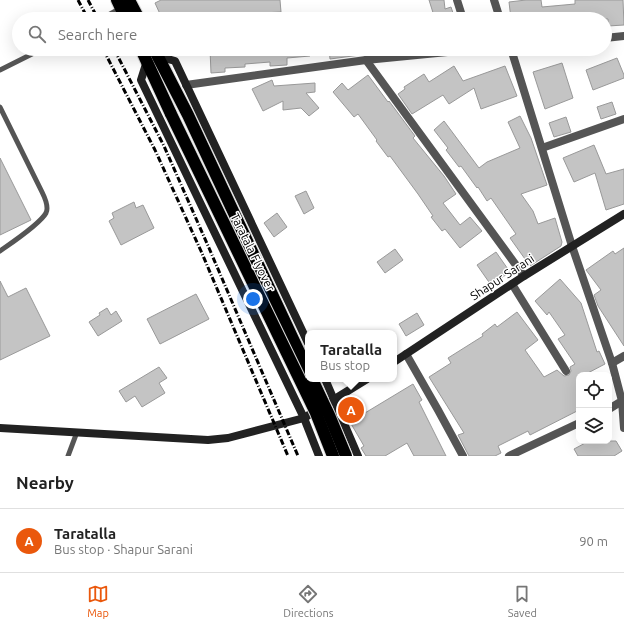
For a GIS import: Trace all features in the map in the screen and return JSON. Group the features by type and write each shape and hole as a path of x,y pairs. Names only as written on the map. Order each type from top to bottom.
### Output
{"highway":[{"name":"Taratala Flyover","path":"152,56 171,114 316,413 332,456"},
{"name":"Taratala Flyover","path":"153,56 188,116 305,365"},
{"path":"313,382 346,456"}],"street":[{"path":"457,0 461,12"},
{"path":"494,0 498,12"},
{"path":"612,37 624,36"},
{"path":"152,56 141,80 304,418 319,456"},
{"path":"156,56 175,61 305,337"},
{"path":"186,85 405,56"},
{"path":"513,56 572,246 612,363 622,401 624,428"},
{"path":"366,60 524,276"},
{"path":"542,148 624,119"},
{"name":"Shapur Sarani","path":"397,360 524,276 624,214"},
{"path":"512,284 566,371"},
{"path":"406,354 463,456"},
{"path":"612,363 624,356"},
{"path":"326,382 358,456"},
{"path":"0,428 208,440 228,438 304,418 362,382"},
{"path":"611,408 622,401"},
{"path":"509,456 576,424"}],"lane":[{"path":"114,12 124,7"},
{"path":"0,70 28,56"},
{"path":"0,107 46,202 46,212 38,221 0,251"},
{"path":"68,456 77,432"}],"building":[{"path":"161,0 280,0 281,12 159,12 155,3"},
{"path":"429,0 444,0 445,9 451,7 453,12 433,12"},
{"path":"541,0 542,7 575,4 575,0 623,0 624,25 612,26 612,12 510,12 509,2"},
{"path":"210,56 310,56 287,58 287,65 270,66 270,62 245,64 245,67 225,68 225,72 211,73"},
{"path":"330,56 352,56 330,59"},
{"path":"617,58 624,78 593,90 586,70"},
{"path":"562,63 573,98 545,109 533,72"},
{"path":"454,66 463,81 505,66 517,96 481,109 474,88 449,104 443,95 412,114 398,94 405,89 404,87 424,74 429,82"},
{"path":"368,75 415,136 413,138 444,176 456,194 443,203 460,225 470,217 482,231 460,248 445,229 442,231 431,217 433,216 418,194 390,156 388,157 376,141 377,140 358,114 354,117 333,92 342,83 348,90"},
{"path":"272,80 274,86 315,83 315,92 306,93 319,108 309,116 301,108 283,110 283,101 263,111 252,89"},
{"path":"612,102 616,114 601,119 597,107"},
{"path":"520,116 531,138 547,185 521,194 533,211 538,224 555,218 562,242 561,246 530,266 510,238 516,234 491,198 487,201 478,187 477,188 461,166 459,167 446,150 448,148 434,130 444,121 479,168 487,162 520,148 508,122"},
{"path":"566,117 571,132 554,137 549,123"},
{"path":"594,145 606,174 624,169 624,204 606,210 595,173 574,182 563,158"},
{"path":"0,158 31,220 0,235"},
{"path":"306,191 314,208 304,214 295,196"},
{"path":"134,202 136,208 143,205 154,228 121,245 109,221 114,218 112,213"},
{"path":"277,213 287,227 274,237 264,223"},
{"path":"624,248 624,346 598,306 594,295 601,290 586,270 613,251 615,254"},
{"path":"395,249 403,260 385,273 377,262"},
{"path":"496,252 510,272 491,285 477,265"},
{"path":"560,279 581,303 597,352 599,351 605,364 590,372 576,372 576,412 530,435 528,431 498,446 501,453 495,456 469,456 458,435 464,433 429,377 451,363 448,358 483,336 482,334 495,324 497,327 517,312 538,340 525,350 544,377 557,370 564,376 569,375 571,371 570,367 575,364 558,339 565,335 549,312 547,315 535,301"},
{"path":"0,281 8,297 26,288 50,336 0,360"},
{"path":"196,294 209,319 160,344 147,319"},
{"path":"107,308 111,315 116,311 122,321 98,336 89,322 100,315 99,313"},
{"path":"417,313 424,325 406,336 399,324"},
{"path":"159,367 167,378 159,383 165,393 142,407 135,396 126,402 119,391"},
{"path":"413,384 422,400 419,402 446,456 414,456 407,443 385,456 366,456 361,448 364,446 350,422"},
{"path":"612,441 616,441 622,451 614,456 578,456 574,449 583,444 612,444"}],"railway":[{"path":"78,0 84,12"},
{"path":"88,0 94,12"},
{"path":"107,56 155,150 201,251 288,456"},
{"path":"118,56 164,146 298,456"}],"place":[{"name":"Taratalla","path":"351,410"}]}
